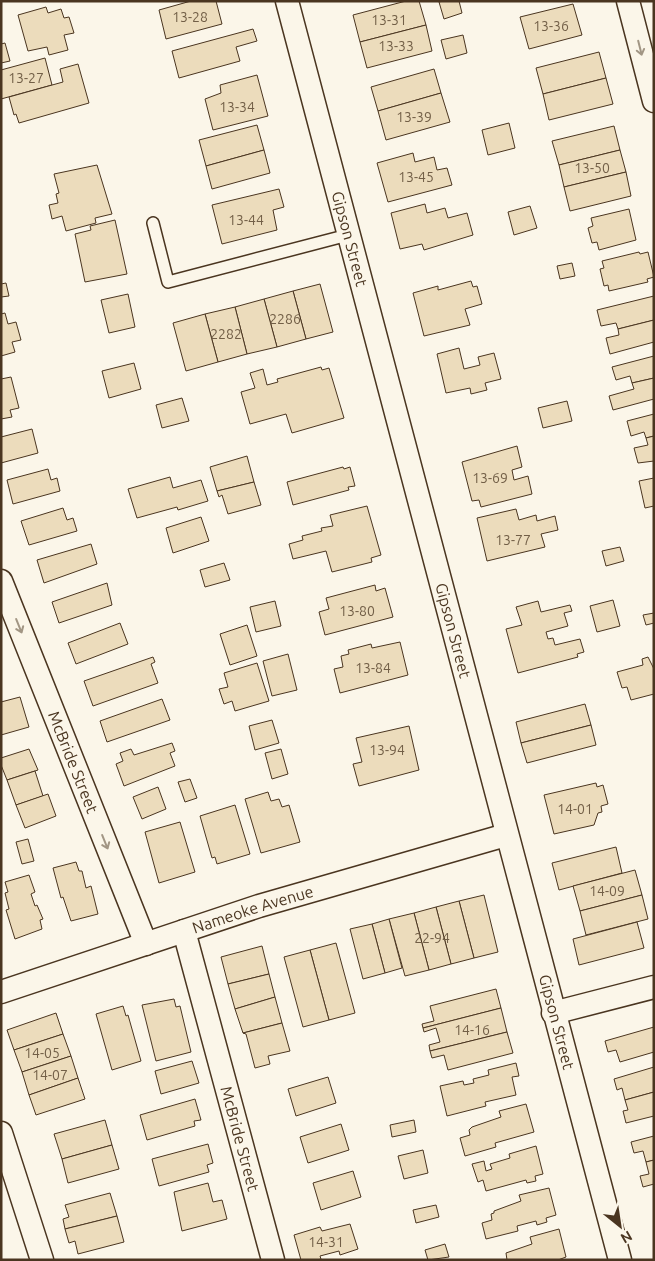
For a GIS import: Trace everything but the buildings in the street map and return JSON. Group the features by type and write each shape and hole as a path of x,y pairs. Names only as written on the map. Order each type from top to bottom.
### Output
{"street":[{"name":"Gipson Street","path":"287,1 553,1013 620,1260"},
{"path":"628,1 654,101"},
{"name":"McBride Street","path":"1,581 146,944"},
{"name":"Nameoke Avenue","path":"1,992 259,906 506,835"},
{"name":"McBride Street","path":"184,931 273,1260"},
{"path":"553,1013 654,987"},
{"path":"1,1133 42,1260"}],"lane":[{"path":"152,222 168,282 348,236"}]}
